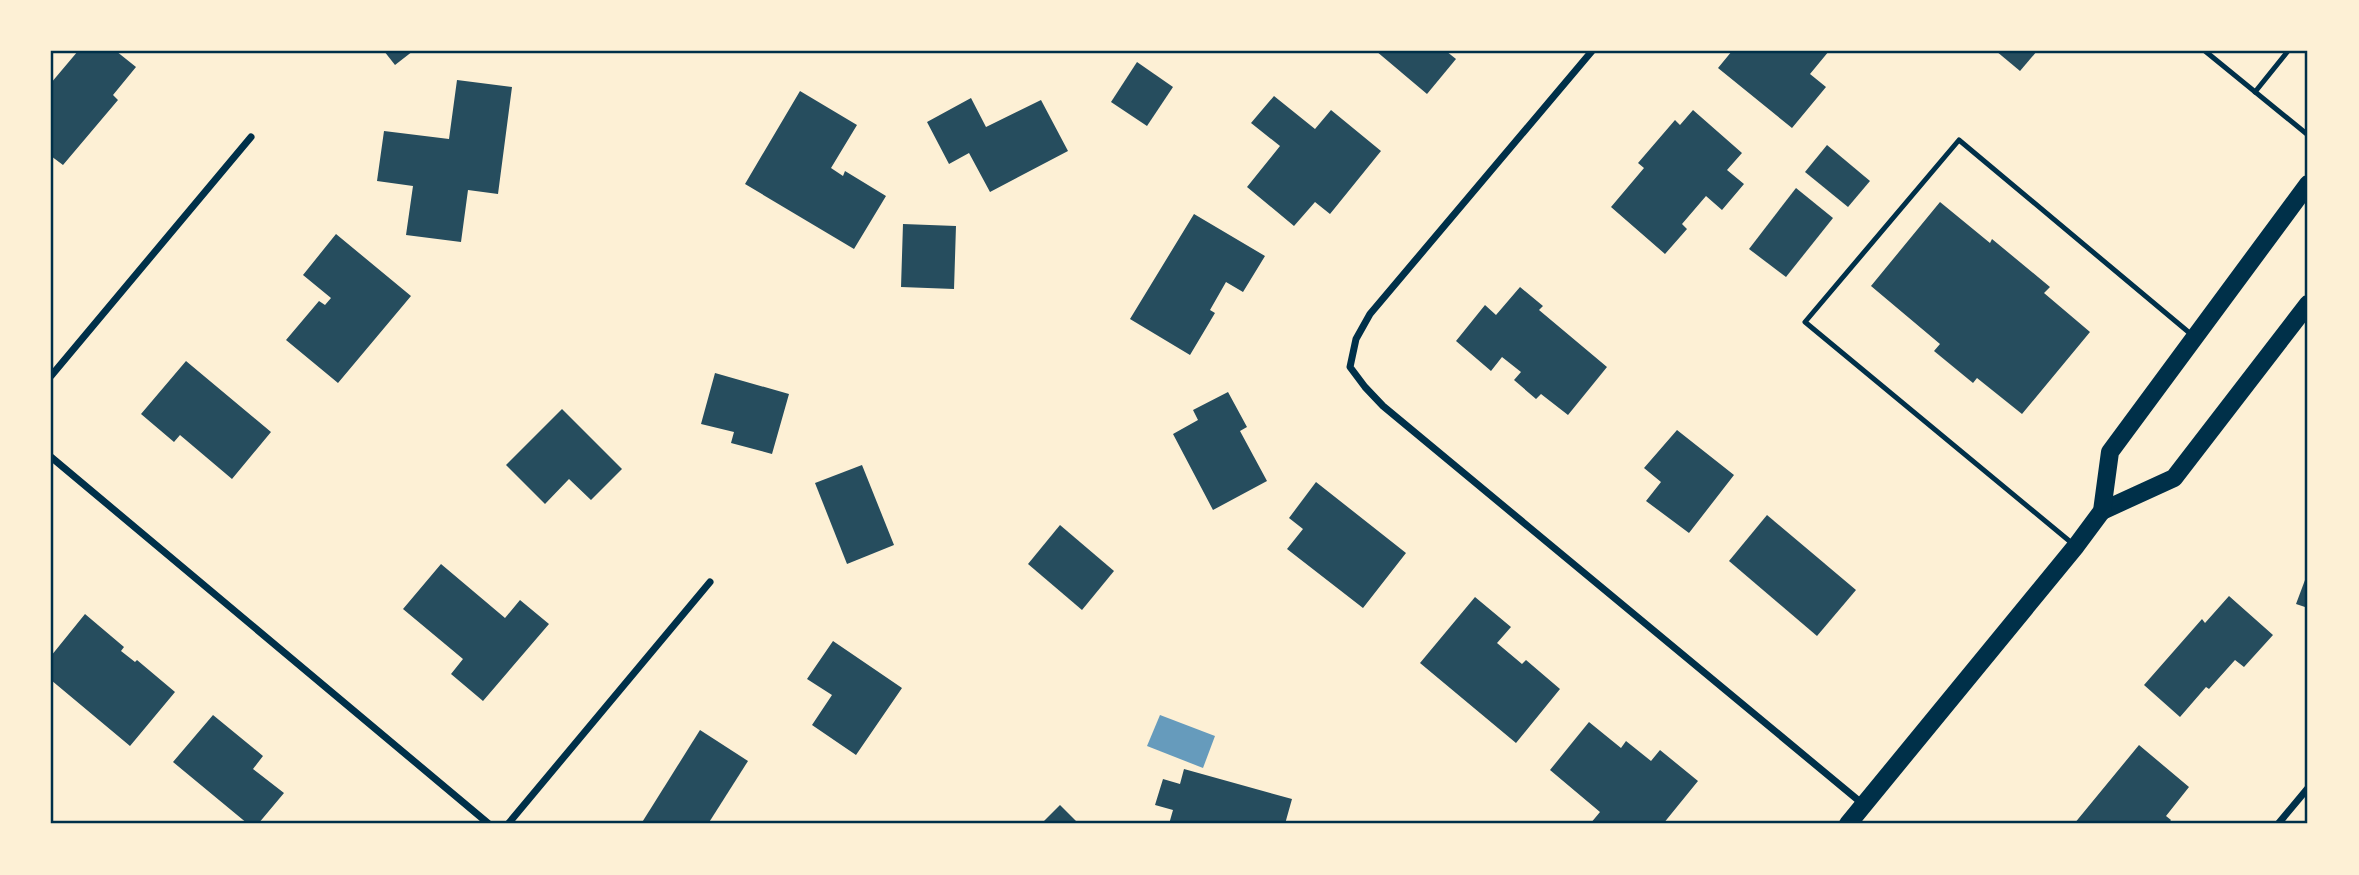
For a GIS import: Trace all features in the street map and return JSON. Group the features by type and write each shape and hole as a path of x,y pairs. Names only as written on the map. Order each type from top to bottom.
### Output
{"main road":[{"path":"2102,511 2110,452 2308,184"},
{"path":"1848,824 2102,511 2174,478 2308,304"}],"street":[{"path":"1592,51 1370,314 1356,339 1350,367 1384,406 1865,805"},
{"path":"51,376 251,137"},
{"path":"51,457 489,824"},
{"path":"508,824 710,582"},
{"path":"2278,824 2308,788"}],"lane":[{"path":"2205,51 2308,135"},
{"path":"2255,92 2288,51"},
{"path":"2076,546 1805,322 1959,140 2195,338"}],"water":[{"path":"1160,715 1215,736 1203,768 1147,746"}],"building":[{"path":"78,51 116,51 136,67 113,95 118,100 63,165 51,156 51,83"},
{"path":"384,51 413,51 395,65"},
{"path":"1376,51 1446,51 1456,59 1427,94"},
{"path":"1732,51 1829,51 1810,74 1826,87 1792,128 1718,68"},
{"path":"1996,51 2037,51 2020,71"},
{"path":"1137,62 1173,87 1147,126 1111,102"},
{"path":"457,80 512,87 498,194 468,190 461,242 406,235 413,186 377,181 384,131 449,139"},
{"path":"800,91 857,125 831,168 843,176 845,171 886,196 854,249 745,184"},
{"path":"1274,96 1315,129 1331,110 1381,151 1330,214 1315,202 1294,226 1247,187 1280,146 1251,123"},
{"path":"971,98 986,127 1041,100 1068,151 990,192 969,153 949,164 927,122"},
{"path":"1693,110 1742,153 1727,170 1744,184 1722,210 1706,196 1682,224 1687,229 1665,254 1611,207 1644,168 1638,163 1675,120 1680,125"},
{"path":"1827,145 1870,181 1848,207 1805,172"},
{"path":"1796,188 1833,218 1786,277 1749,249"},
{"path":"1940,202 1990,243 1992,239 2050,287 2044,293 2090,332 2022,414 1977,378 1973,383 1934,351 1940,344 1871,286"},
{"path":"1194,214 1265,256 1243,292 1226,282 1210,310 1215,313 1190,355 1130,319"},
{"path":"903,224 956,226 954,289 901,287"},
{"path":"336,234 411,296 338,383 286,340 319,301 325,305 331,298 303,275"},
{"path":"1520,287 1543,306 1539,310 1607,367 1568,415 1541,394 1536,399 1514,380 1521,372 1502,357 1491,371 1456,341 1485,305 1496,315"},
{"path":"186,361 271,432 232,479 180,435 174,442 141,414"},
{"path":"715,373 789,394 772,454 731,443 734,432 701,424"},
{"path":"1228,392 1247,427 1240,431 1267,481 1213,510 1173,434 1198,420 1193,410"},
{"path":"562,409 622,469 591,500 569,479 545,504 506,465"},
{"path":"1677,430 1734,475 1689,533 1646,501 1661,482 1644,468"},
{"path":"862,465 894,545 847,564 815,483"},
{"path":"1316,482 1406,553 1363,608 1287,549 1303,529 1289,518"},
{"path":"1767,515 1856,590 1817,636 1729,561"},
{"path":"1060,525 1114,571 1082,610 1028,564"},
{"path":"441,564 505,618 520,600 549,624 483,701 451,674 463,659 403,609"},
{"path":"2308,572 2308,608 2296,604"},
{"path":"2229,596 2273,635 2244,667 2235,660 2209,689 2206,687 2180,717 2144,685 2202,619 2205,623"},
{"path":"1475,597 1511,627 1497,643 1522,664 1526,660 1560,689 1516,743 1420,663"},
{"path":"85,614 124,647 121,651 135,662 137,660 175,692 130,746 51,680 51,656"},
{"path":"833,641 902,688 856,755 812,725 832,695 807,679"},
{"path":"213,715 263,756 253,769 284,793 258,824 248,824 173,762"},
{"path":"1589,722 1621,748 1626,741 1651,761 1660,750 1698,781 1663,824 1590,824 1600,812 1550,770"},
{"path":"700,730 748,761 708,824 641,824"},
{"path":"2139,745 2189,787 2166,816 2171,820 2168,824 2074,824"},
{"path":"1184,769 1292,799 1285,824 1169,824 1173,810 1155,805 1163,779 1180,784"},
{"path":"1060,805 1079,824 1041,824"}]}
